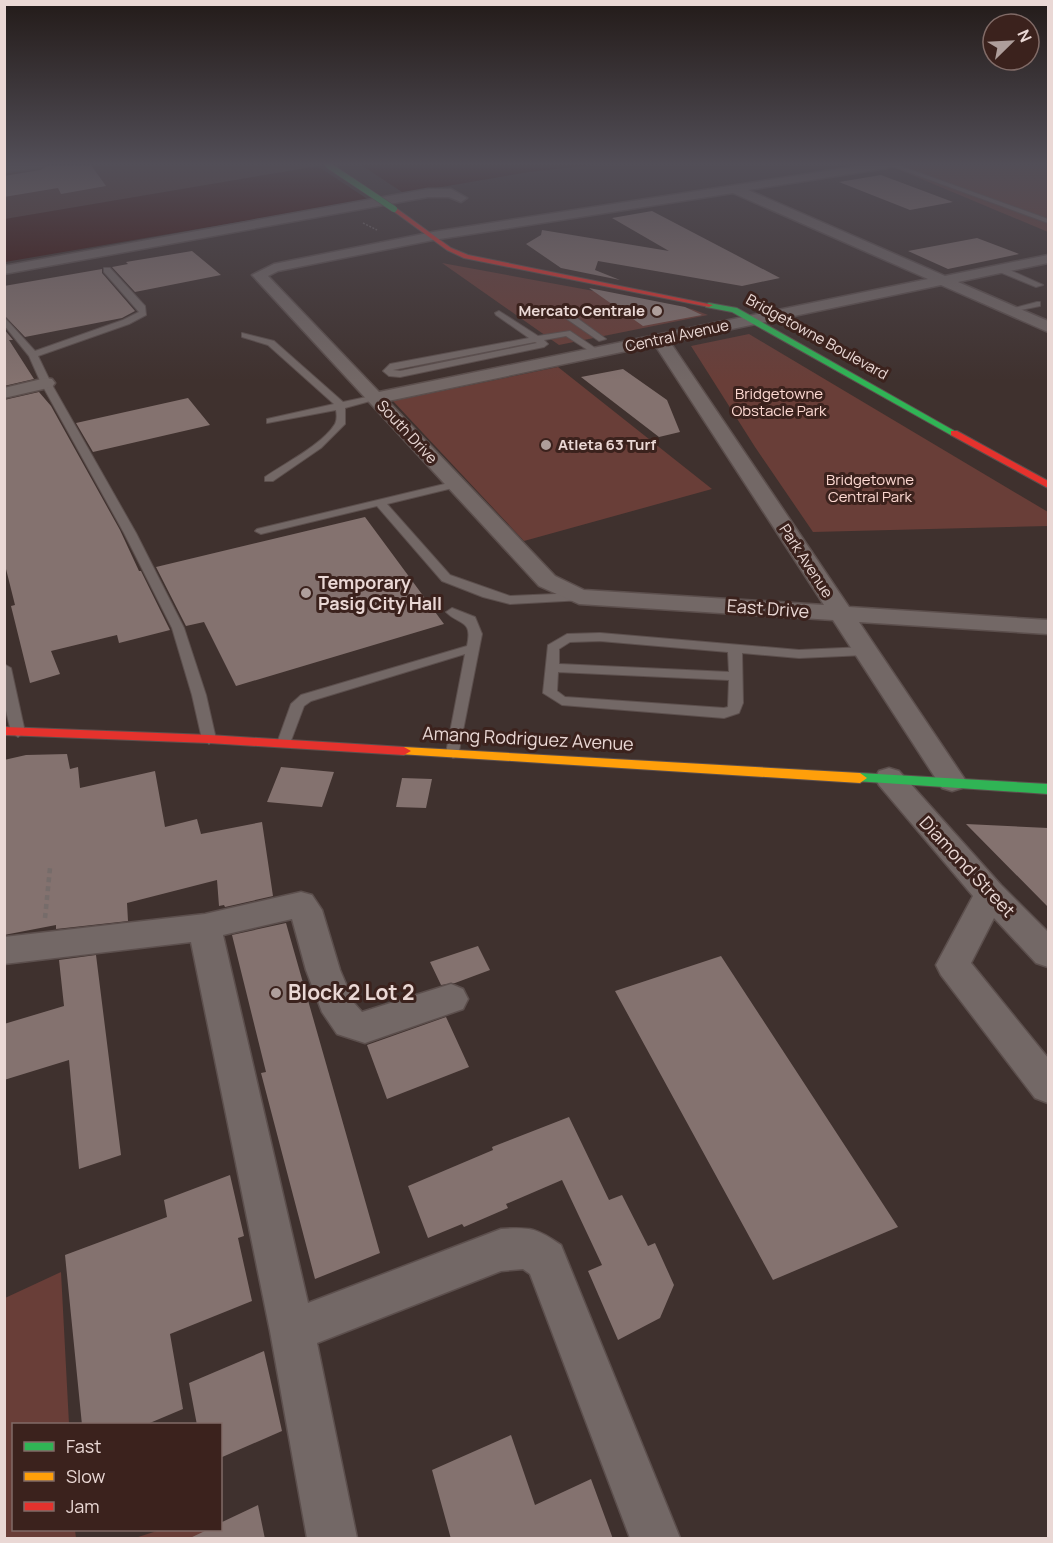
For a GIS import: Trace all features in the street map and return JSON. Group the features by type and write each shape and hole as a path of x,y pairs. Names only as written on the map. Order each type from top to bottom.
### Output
{"street":[{"path":"4,270 186,237"},
{"name":"South Drive","path":"428,237 264,271 259,275 547,581 570,594"},
{"name":"Bridgetowne Boulevard","path":"434,237 456,253 478,261 752,309"},
{"name":"Bridgetowne Boulevard","path":"457,237 476,249 496,255 725,295 1048,485"},
{"path":"851,237 1048,327"},
{"name":"Central Avenue","path":"376,398 600,346 660,340 752,309 777,315 1048,259"},
{"name":"Bridgetowne Boulevard","path":"777,315 795,325"},
{"name":"Park Avenue","path":"660,340 952,782"},
{"path":"4,393 46,383"},
{"name":"East Drive","path":"570,594 1048,627"},
{"name":"Amang Rodriguez Avenue","path":"11,731 284,743 1048,789"},
{"name":"Diamond Street","path":"889,778 990,894 1048,953"},
{"path":"990,894 953,965 1048,1086"},
{"path":"4,951 205,927 301,904 306,910 323,970 340,1012 350,1023 365,1028 451,999"},
{"path":"205,927 292,1331 332,1539"},
{"path":"292,1331 501,1250 528,1248 546,1260 655,1539"}],"lane":[{"path":"1000,269 1039,285"},
{"path":"33,355 126,322 143,313 142,308 107,270"},
{"path":"1024,298 1048,308"},
{"path":"1011,310 1037,304"},
{"path":"499,313 537,338 544,344 400,374 392,374 388,371 390,367 537,338 567,333 586,328"},
{"path":"567,315 586,328 600,346"},
{"path":"4,319 33,355 46,383 130,533 177,628 199,694 209,739"},
{"path":"567,333 600,346"},
{"path":"245,335 271,343 340,405 342,417 339,424 270,479"},
{"path":"270,421 376,398"},
{"path":"261,531 457,484"},
{"path":"380,503 446,578 510,600 570,594"},
{"path":"452,612 470,620 476,634 453,753"},
{"path":"735,648 736,703 734,710 724,713 562,701 550,693 553,648 567,638 600,637 735,648 799,654 865,651"},
{"path":"284,743 298,704 306,698 473,648"},
{"path":"4,668 11,731"},
{"path":"552,668 736,676"}],"path":[{"path":"42,946 50,868"}],"green space":[{"path":"442,263 692,309 708,315 559,345"},
{"path":"749,334 1048,512 1048,526 813,532 755,447 691,346"},
{"name":"Atleta 63 Turf","path":"558,367 712,489 524,541 393,401"},
{"path":"61,1272 69,1423 12,1423 12,1531 75,1531 76,1538 5,1538 5,1298"},
{"path":"157,1531 210,1531 212,1538 135,1538"}],"shaded area":[{"path":"5,237 151,237 5,262"}],"building":[{"path":"538,237 584,237 669,251 645,237 702,237 780,278 742,286 598,261 595,270 620,280 561,268 526,244"},
{"path":"977,238 1019,254 948,269 908,251"},
{"path":"192,251 221,275 135,292 112,267 128,264 126,262"},
{"path":"102,269 102,273 135,311 122,318 25,337 4,315 4,286"},
{"name":"Mercato Centrale","path":"589,288 685,307 702,315 643,326"},
{"path":"4,329 13,340 9,340 34,379 4,386"},
{"path":"623,369 667,400 680,432 659,437 581,377"},
{"path":"39,392 51,406 120,530 170,630 119,643 117,635 51,651 60,674 30,683 11,606 15,605 4,561 4,400"},
{"path":"188,398 210,425 93,452 76,423"},
{"name":"Temporary Pasig City Hall","path":"365,517 444,624 236,686 204,622 186,626 156,567"},
{"path":"67,754 70,769 78,767 80,788 155,771 165,827 197,819 201,834 262,822 273,896 225,907 224,905 219,906 217,880 127,903 128,921 56,929 56,925 4,935 4,760 26,755"},
{"path":"281,767 334,772 322,807 267,802"},
{"path":"402,778 432,779 426,808 396,807"},
{"path":"966,824 1048,828 1048,907"},
{"path":"286,923 380,1253 315,1279 261,1073 266,1072 232,935"},
{"path":"478,946 490,970 455,983 441,985 430,962"},
{"path":"96,955 121,1155 79,1169 69,1060 4,1080 4,1024 64,1006 59,960"},
{"path":"721,956 898,1227 773,1280 615,991"},
{"path":"446,1017 469,1067 387,1099 367,1045"},
{"path":"569,1117 609,1200 622,1195 648,1246 655,1243 674,1285 660,1318 618,1340 588,1271 602,1265 562,1180 506,1204 508,1208 464,1227 462,1224 428,1238 408,1186 493,1150 492,1147"},
{"path":"230,1175 244,1236 238,1238 252,1301 170,1334 183,1409 150,1423 82,1423 65,1255 167,1217 164,1200"},
{"path":"264,1351 282,1431 222,1457 222,1423 197,1423 189,1383"},
{"path":"511,1435 535,1505 591,1479 613,1539 451,1539 432,1470"},
{"path":"258,1505 265,1539 188,1539 205,1531 222,1531 222,1522"}],"traffic: fast":[{"path":"709,305 734,310 954,433"},
{"path":"860,778 1048,789"}],"traffic: slow":[{"path":"404,751 860,778"}],"traffic: jam":[{"path":"433,237 449,249 466,257 709,305"},
{"path":"954,433 1048,485"},
{"path":"4,731 209,739 404,751"}],"place":[{"name":"Mercato Centrale","path":"657,311"},
{"name":"Atleta 63 Turf","path":"546,445"},
{"name":"Temporary Pasig City Hall","path":"306,593"},
{"name":"Block 2 Lot 2","path":"276,993"}],"park label":[{"name":"Bridgetowne Obstacle Park","path":"779,402"},
{"name":"Bridgetowne Central Park","path":"870,488"}]}
